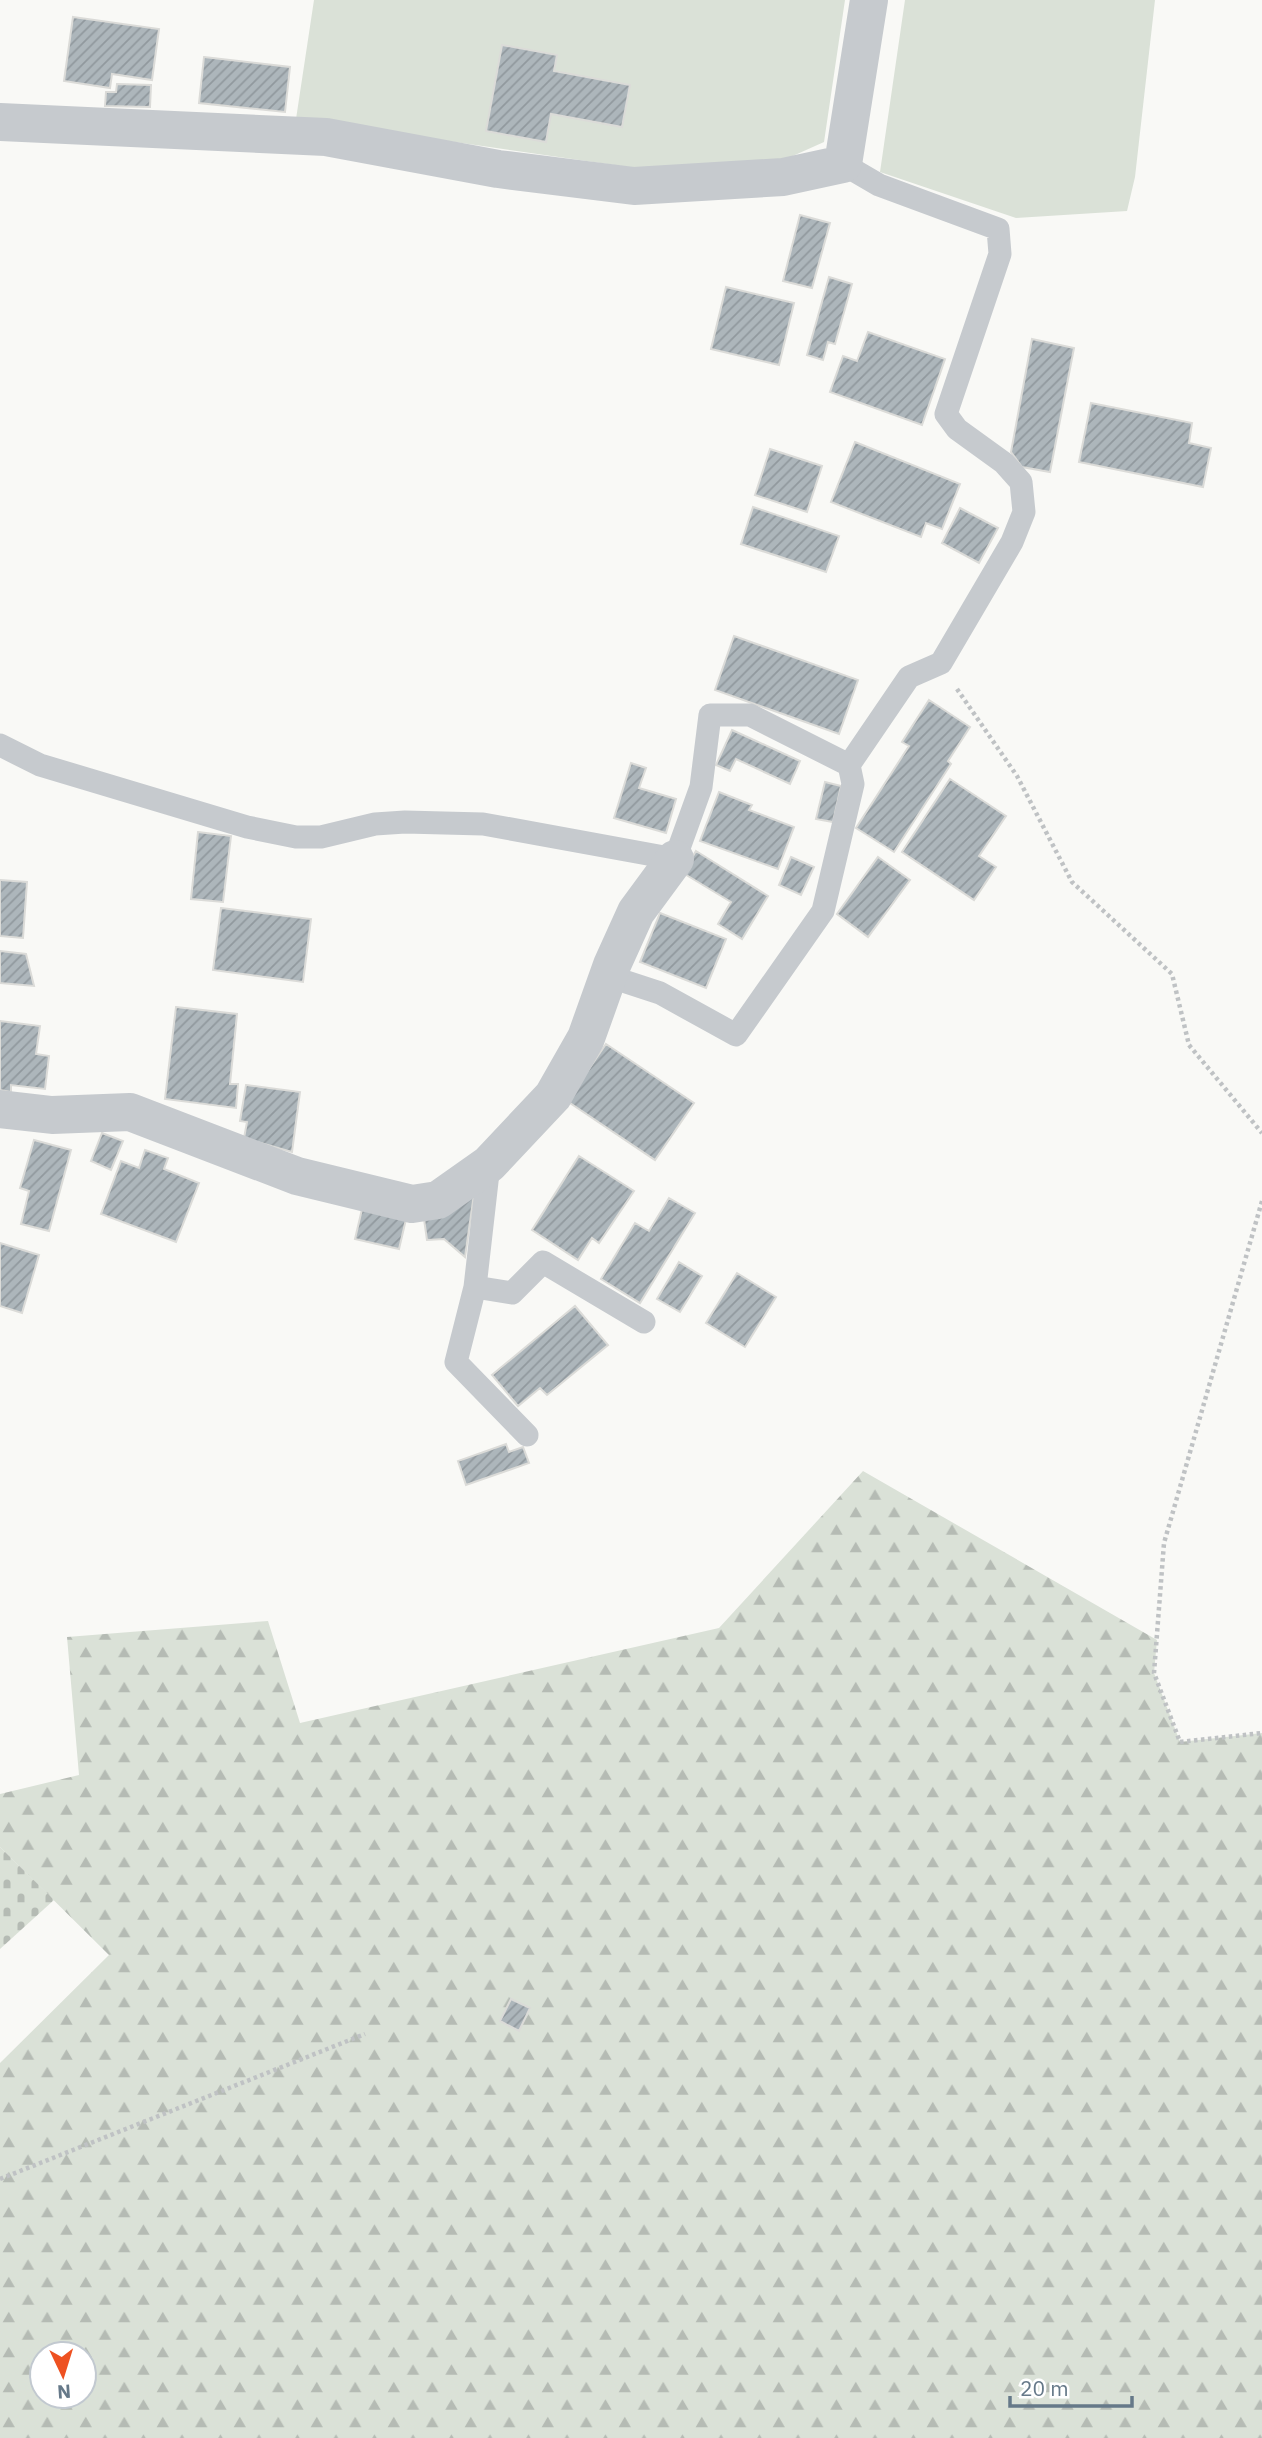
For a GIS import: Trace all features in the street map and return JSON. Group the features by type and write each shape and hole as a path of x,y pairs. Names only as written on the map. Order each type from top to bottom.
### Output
{"street":[{"path":"0,122 326,136 498,169 634,186 783,177 843,164 869,0"},
{"path":"0,1109 52,1115 130,1112 297,1176 412,1204 438,1200 489,1164 553,1096 586,1038 608,976 636,912 675,859"}],"lane":[{"path":"608,976 660,993 736,1035 823,912 853,784 849,765 909,677 941,663 1012,542 1024,512 1021,482 1004,463 957,429 946,414 1000,254 998,229 879,185 843,164"},
{"path":"0,745 40,765 247,827 296,837 321,837 376,824 483,824 675,859 701,787 710,715 750,715 849,765"},
{"path":"489,1164 475,1286 456,1362 527,1435"},
{"path":"475,1286 512,1293 543,1262 644,1322"}],"path":[{"path":"941,663 1017,776 1072,882 1172,974 1189,1045 1262,1133"},
{"path":"1262,1201 1164,1543 1154,1673 1180,1742 1262,1733"},
{"path":"0,2179 365,2034"}],"green space":[{"path":"314,0 845,0 824,142 786,159 635,168 296,119"},
{"path":"905,0 1155,0 1135,177 1127,211 1016,218 880,172"},
{"path":"863,1471 1157,1640 1154,1673 1180,1742 1262,1733 1262,2438 0,2438 0,2063 109,1955 0,1847 0,1794 79,1775 67,1637 268,1621 300,1723 719,1628"},
{"path":"0,1847 54,1900 0,1949"}],"building":[{"path":"73,17 159,29 152,80 112,74 110,88 64,81"},
{"path":"502,45 557,55 554,71 630,85 622,127 551,114 546,142 486,131"},
{"path":"204,57 290,67 285,112 199,103"},
{"path":"117,84 151,85 150,107 105,106 106,92 116,92"},
{"path":"800,215 830,223 812,288 783,281"},
{"path":"829,277 852,284 835,344 828,342 823,360 807,355"},
{"path":"726,287 794,303 779,365 711,349"},
{"path":"868,332 945,359 922,425 830,392 843,356 857,361"},
{"path":"1032,339 1074,348 1050,472 1022,467 1011,452"},
{"path":"1091,403 1192,423 1189,443 1211,448 1203,487 1079,462"},
{"path":"855,442 960,484 942,529 926,523 921,537 831,502"},
{"path":"770,449 822,466 807,512 755,495"},
{"path":"753,507 839,536 826,572 741,544"},
{"path":"960,508 998,528 979,563 942,543"},
{"path":"734,636 858,680 839,734 715,690"},
{"path":"929,700 970,727 948,761 951,764 894,852 856,828 909,746 902,742"},
{"path":"732,730 800,761 790,784 736,759 730,771 716,765"},
{"path":"631,763 646,768 639,788 676,799 666,833 614,818"},
{"path":"950,779 1006,816 979,856 996,867 974,900 902,852"},
{"path":"825,782 841,786 833,822 816,819"},
{"path":"719,792 752,805 749,810 794,827 778,869 700,841"},
{"path":"198,832 231,836 223,902 191,899"},
{"path":"696,851 768,896 742,939 718,924 731,902 683,873"},
{"path":"791,857 814,867 801,895 779,885"},
{"path":"878,857 910,880 868,937 837,914"},
{"path":"0,880 27,882 23,938 0,936"},
{"path":"221,908 311,919 303,982 213,970"},
{"path":"660,913 726,939 706,988 640,962"},
{"path":"0,951 26,954 34,986 0,983"},
{"path":"176,1007 237,1014 230,1084 238,1084 236,1108 165,1099"},
{"path":"0,1021 40,1026 36,1054 49,1056 45,1089 11,1085 11,1092 0,1090"},
{"path":"606,1044 694,1103 655,1160 567,1101"},
{"path":"246,1085 300,1092 292,1152 244,1138 247,1122 240,1121"},
{"path":"102,1133 123,1141 111,1170 91,1161"},
{"path":"34,1140 71,1150 49,1231 21,1224 29,1191 20,1188"},
{"path":"145,1150 168,1158 164,1169 199,1183 176,1242 101,1214 121,1161 139,1168"},
{"path":"579,1156 634,1191 599,1243 592,1238 578,1260 532,1230"},
{"path":"474,1194 465,1257 444,1239 427,1240 424,1219"},
{"path":"669,1198 695,1213 640,1303 601,1279 635,1223 649,1231"},
{"path":"363,1205 407,1215 399,1249 355,1239"},
{"path":"0,1243 39,1255 22,1313 0,1306"},
{"path":"679,1262 702,1276 680,1312 657,1299"},
{"path":"737,1273 776,1297 745,1347 706,1323"},
{"path":"575,1306 608,1345 547,1395 540,1388 518,1406 492,1375"},
{"path":"506,1444 509,1452 523,1447 529,1463 466,1485 458,1461"},
{"path":"511,1999 530,2008 519,2031 500,2021"}]}
